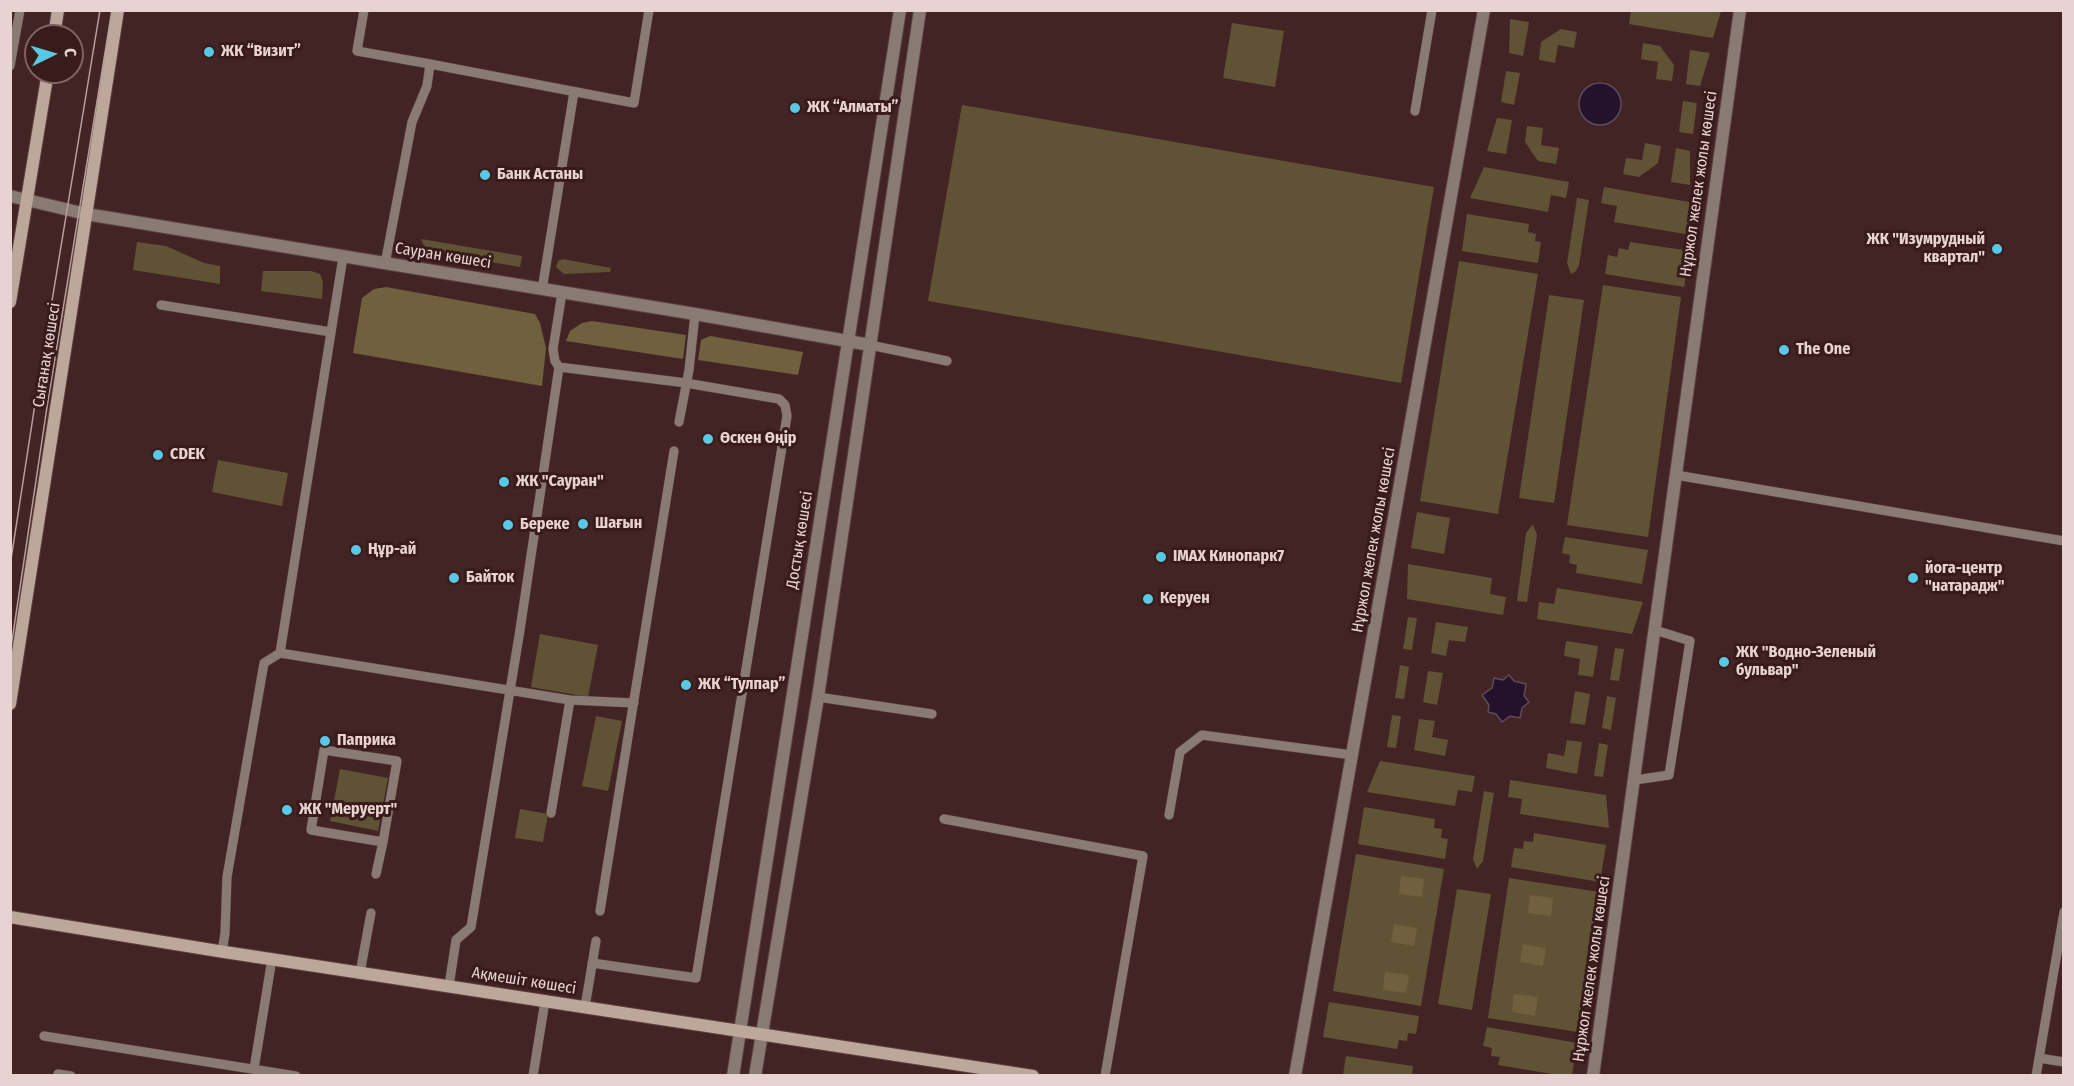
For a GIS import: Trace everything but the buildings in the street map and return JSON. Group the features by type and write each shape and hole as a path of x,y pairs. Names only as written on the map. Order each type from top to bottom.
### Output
{"main road":[{"name":"Сығанақ көшесі","path":"10,704 118,10"},
{"path":"10,302 46,84"},
{"name":"Ақмешіт көшесі","path":"10,917 1033,1076"}],"street":[{"name":"Достық көшесі","path":"733,1076 900,10"},
{"path":"755,1076 818,697 920,10"},
{"name":"Нұржол желек жолы көшесі","path":"1295,1076 1484,10"},
{"name":"Нұржол желек жолы көшесі","path":"1593,1076 1740,10"},
{"name":"Сауран көшесі","path":"10,196 86,214 870,345"}],"lane":[{"path":"10,66 20,10"},
{"path":"364,10 357,51 634,103 650,10"},
{"path":"1415,111 1432,10"},
{"path":"385,264 412,122 427,86 430,64"},
{"path":"542,290 574,92"},
{"path":"280,653 343,257"},
{"path":"449,986 456,940 471,927 510,691 559,367 553,349 562,293"},
{"path":"161,305 331,332"},
{"path":"679,422 695,314"},
{"path":"870,345 946,361"},
{"path":"559,367 686,383 778,399 785,405 787,416 696,978 592,963"},
{"path":"600,911 674,452"},
{"path":"1676,475 2064,541"},
{"path":"1635,780 1669,775 1690,641 1655,630"},
{"path":"222,951 227,877 264,663 280,653 570,700 634,703"},
{"path":"818,697 932,714"},
{"path":"551,813 570,700"},
{"path":"1169,815 1180,752 1202,735 1352,755"},
{"path":"376,874 383,842 397,761 324,750 311,830 383,842"},
{"path":"944,819 1143,856 1106,1076"},
{"path":"2036,1076 2064,912"},
{"path":"360,973 371,913"},
{"path":"585,1007 596,941"},
{"path":"254,1069 272,959"},
{"path":"533,1076 544,1001"},
{"path":"44,1036 296,1076"},
{"path":"2039,1058 2064,1062"},
{"path":"58,1076 58,1074 71,1076"}],"shaded area":[{"path":"1631,11 1721,11 1713,38 1629,24"},
{"path":"1510,19 1529,22 1523,56 1509,53"},
{"path":"1232,23 1284,31 1275,87 1223,78"},
{"path":"1561,29 1577,32 1574,48 1558,45 1555,63 1539,60 1541,42"},
{"path":"1643,43 1660,46 1674,65 1672,81 1656,79 1658,62 1641,59"},
{"path":"1690,50 1710,53 1700,86 1686,84"},
{"path":"1506,71 1520,73 1514,105 1501,102"},
{"path":"1600,83 1608,84 1615,89 1620,96 1620,112 1615,119 1608,124 1600,125 1592,124 1585,119 1580,112 1579,104 1580,96 1585,89 1592,84"},
{"path":"1683,101 1697,103 1693,134 1679,132"},
{"path":"962,105 1434,187 1401,383 928,301"},
{"path":"1497,118 1512,120 1506,154 1487,151"},
{"path":"1527,126 1543,128 1541,145 1559,148 1556,164 1538,161 1525,142"},
{"path":"1645,143 1661,146 1658,163 1639,177 1623,174 1626,158 1642,160"},
{"path":"1676,148 1690,151 1690,185 1671,182"},
{"path":"1484,167 1569,182 1566,198 1551,195 1548,212 1470,198"},
{"path":"1604,187 1689,202 1691,235 1614,222 1617,206 1601,203"},
{"path":"1577,198 1589,200 1579,265 1571,274 1567,263"},
{"path":"1467,214 1529,224 1528,232 1536,234 1535,241 1541,242 1538,263 1462,251"},
{"path":"421,239 522,256 520,267 426,251"},
{"path":"137,242 166,246 204,263 220,266 220,284 133,270"},
{"path":"1630,242 1690,251 1684,287 1605,274 1608,255 1617,257 1619,248 1628,250"},
{"path":"563,259 611,268 610,272 564,274 556,267 558,261"},
{"path":"1459,261 1538,274 1498,514 1420,501"},
{"path":"263,271 311,271 320,274 323,282 322,299 261,291"},
{"path":"1603,285 1681,297 1648,537 1567,525"},
{"path":"386,287 535,314 540,323 546,348 542,386 353,353 362,298 374,289"},
{"path":"1549,295 1584,300 1554,503 1519,498"},
{"path":"592,321 686,335 683,359 566,341 570,331 582,323"},
{"path":"710,336 803,352 798,375 698,360 701,340"},
{"path":"218,460 288,473 282,506 212,492"},
{"path":"1417,512 1450,518 1444,554 1411,548"},
{"path":"1533,524 1537,535 1527,602 1517,601 1526,533"},
{"path":"1565,537 1648,550 1642,584 1576,573 1577,565 1569,563 1570,555 1562,553"},
{"path":"1408,564 1492,578 1490,594 1506,597 1503,615 1407,599"},
{"path":"1557,588 1643,602 1632,634 1537,619 1539,602 1554,604"},
{"path":"1408,617 1417,618 1412,650 1403,649"},
{"path":"1436,622 1468,627 1465,642 1449,640 1446,656 1431,653"},
{"path":"540,634 598,645 588,697 531,687"},
{"path":"1566,641 1598,646 1593,677 1578,675 1580,659 1564,656"},
{"path":"1615,648 1624,649 1619,681 1610,680"},
{"path":"1400,665 1409,667 1404,699 1395,698"},
{"path":"1428,671 1443,673 1437,705 1423,702"},
{"path":"1509,675 1514,681 1526,684 1524,696 1529,702 1522,708 1520,718 1510,716 1502,722 1496,714 1488,712 1489,705 1482,695 1492,688 1494,678 1503,680"},
{"path":"1575,691 1590,694 1585,725 1570,723"},
{"path":"1607,696 1616,698 1611,730 1602,728"},
{"path":"1392,715 1401,716 1396,748 1387,747"},
{"path":"596,716 622,721 608,791 582,786"},
{"path":"1419,719 1435,721 1432,737 1448,740 1445,756 1414,750"},
{"path":"1567,740 1582,742 1577,774 1546,768 1548,753 1564,756"},
{"path":"1599,743 1608,745 1603,777 1594,776"},
{"path":"1380,761 1475,776 1472,792 1458,790 1455,806 1367,792"},
{"path":"340,769 388,778 378,831 330,821"},
{"path":"1510,780 1606,795 1609,828 1520,814 1522,799 1508,797"},
{"path":"1484,791 1494,793 1483,861 1477,869 1473,859"},
{"path":"1364,807 1435,819 1434,828 1442,829 1441,838 1448,839 1445,859 1358,844"},
{"path":"520,809 548,814 543,842 515,838"},
{"path":"1534,833 1606,845 1600,882 1511,867 1514,848 1523,849 1524,841 1533,842"},
{"path":"1356,854 1444,869 1421,1006 1333,991"},
{"path":"1401,876 1424,879 1422,897 1399,894"},
{"path":"1509,878 1599,892 1578,1032 1488,1018"},
{"path":"1457,889 1491,894 1472,1010 1438,1004"},
{"path":"1530,895 1553,898 1551,916 1528,913"},
{"path":"1394,924 1417,928 1414,946 1391,942"},
{"path":"1523,944 1546,948 1543,966 1520,962"},
{"path":"1385,972 1409,975 1406,993 1383,990"},
{"path":"1514,994 1538,997 1535,1016 1512,1012"},
{"path":"1329,1002 1419,1016 1416,1034 1408,1033 1407,1041 1399,1040 1397,1049 1323,1037"},
{"path":"1487,1027 1577,1043 1572,1075 1558,1075 1498,1065 1500,1057 1491,1056 1492,1048 1483,1046"},
{"path":"1346,1056 1413,1066 1412,1075 1343,1075"}],"tram line":[{"path":"10,566 100,10"},
{"path":"10,654 47,407 112,10"}],"place":[{"name":"ЖК “Визит”","path":"209,52"},
{"name":"ЖК “Алматы”","path":"795,108"},
{"name":"Банк Астаны","path":"485,175"},
{"name":"ЖК \"Изумрудный квартал\"","path":"1997,249"},
{"name":"The One","path":"1784,350"},
{"name":"Өскен Өңір","path":"708,439"},
{"name":"CDEK","path":"158,455"},
{"name":"ЖК \"Сауран\"","path":"504,482"},
{"name":"Шағын","path":"583,524"},
{"name":"Береке","path":"508,525"},
{"name":"Ңұр-ай","path":"356,550"},
{"name":"IMAX Кинопарк7","path":"1161,557"},
{"name":"Байток","path":"454,578"},
{"name":"йога-центр \"натарадж\"","path":"1913,578"},
{"name":"Керуен","path":"1148,599"},
{"name":"ЖК \"Водно-Зеленый бульвар\"","path":"1724,662"},
{"name":"ЖК “Тулпар”","path":"686,685"},
{"name":"Паприка","path":"325,741"},
{"name":"ЖК \"Меруерт\"","path":"287,810"}]}
